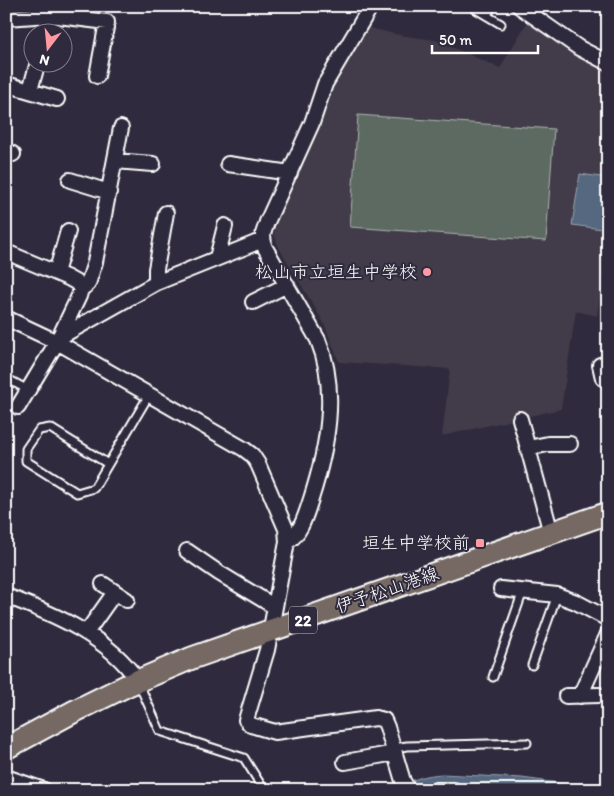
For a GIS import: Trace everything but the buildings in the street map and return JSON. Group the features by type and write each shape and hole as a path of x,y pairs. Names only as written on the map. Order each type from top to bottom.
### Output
{"main road":[{"name":"伊予松山港線","path":"6,748 73,712 192,658 608,513"}],"street":[{"path":"287,542 294,538 306,512 320,469 328,416 328,386 323,354 264,246 263,240 267,222 312,123 325,84 371,6"},
{"path":"524,8 579,48 608,63"},
{"path":"48,22 50,15"},
{"path":"6,18 50,15 107,22 97,76"},
{"path":"30,90 35,72"},
{"path":"6,84 57,99"},
{"path":"18,406 58,339 81,289 88,284 95,262 121,128"},
{"path":"115,162 153,164"},
{"path":"228,164 290,173"},
{"path":"70,180 109,192"},
{"path":"156,282 156,269 166,213"},
{"path":"217,258 225,226"},
{"path":"56,274 68,231"},
{"path":"58,339 156,282 263,240"},
{"path":"6,252 77,283 81,289"},
{"path":"253,302 287,285"},
{"path":"6,318 58,339 252,455 283,521 287,542 268,650 246,720 251,725 275,732 376,718 384,720 388,727 405,785"},
{"path":"603,378 600,365 608,364"},
{"path":"520,419 551,533"},
{"path":"528,448 548,444 570,444"},
{"path":"188,551 219,573 275,607"},
{"path":"86,633 121,596 103,584"},
{"path":"501,589 557,595 608,618"},
{"path":"16,595 86,633 112,653 131,671 138,681"},
{"path":"580,696 608,634"},
{"path":"566,696 603,695"},
{"path":"345,762 394,751"},
{"path":"6,777 44,790"},
{"path":"436,790 454,790"}],"lane":[{"path":"487,15 492,6"},
{"path":"474,8 501,24"},
{"path":"6,378 28,390"},
{"path":"108,464 50,428 38,430 26,449 26,461 77,493 94,488 149,395"},
{"path":"493,677 523,591"},
{"path":"532,664 557,595"},
{"path":"138,681 160,731 244,758 264,790"},
{"path":"394,751 407,746 527,743"}],"shaded area":[{"path":"529,19 608,68 608,243 597,316 576,311 561,409 442,436 450,369 339,362 324,323 279,248 274,234 277,216 313,141 322,102 348,62 366,27 399,35 435,40 500,68"},
{"path":"358,115 554,129 546,241 350,227"}],"water":[{"path":"580,174 608,178 608,192 602,229 572,225"},
{"path":"442,774 522,778 608,790 497,790 444,785 425,787 418,790 397,790 418,778"}],"place":[{"name":"松山市立垣生中学校","path":"427,272"},
{"name":"垣生中学校前","path":"480,543"}]}
